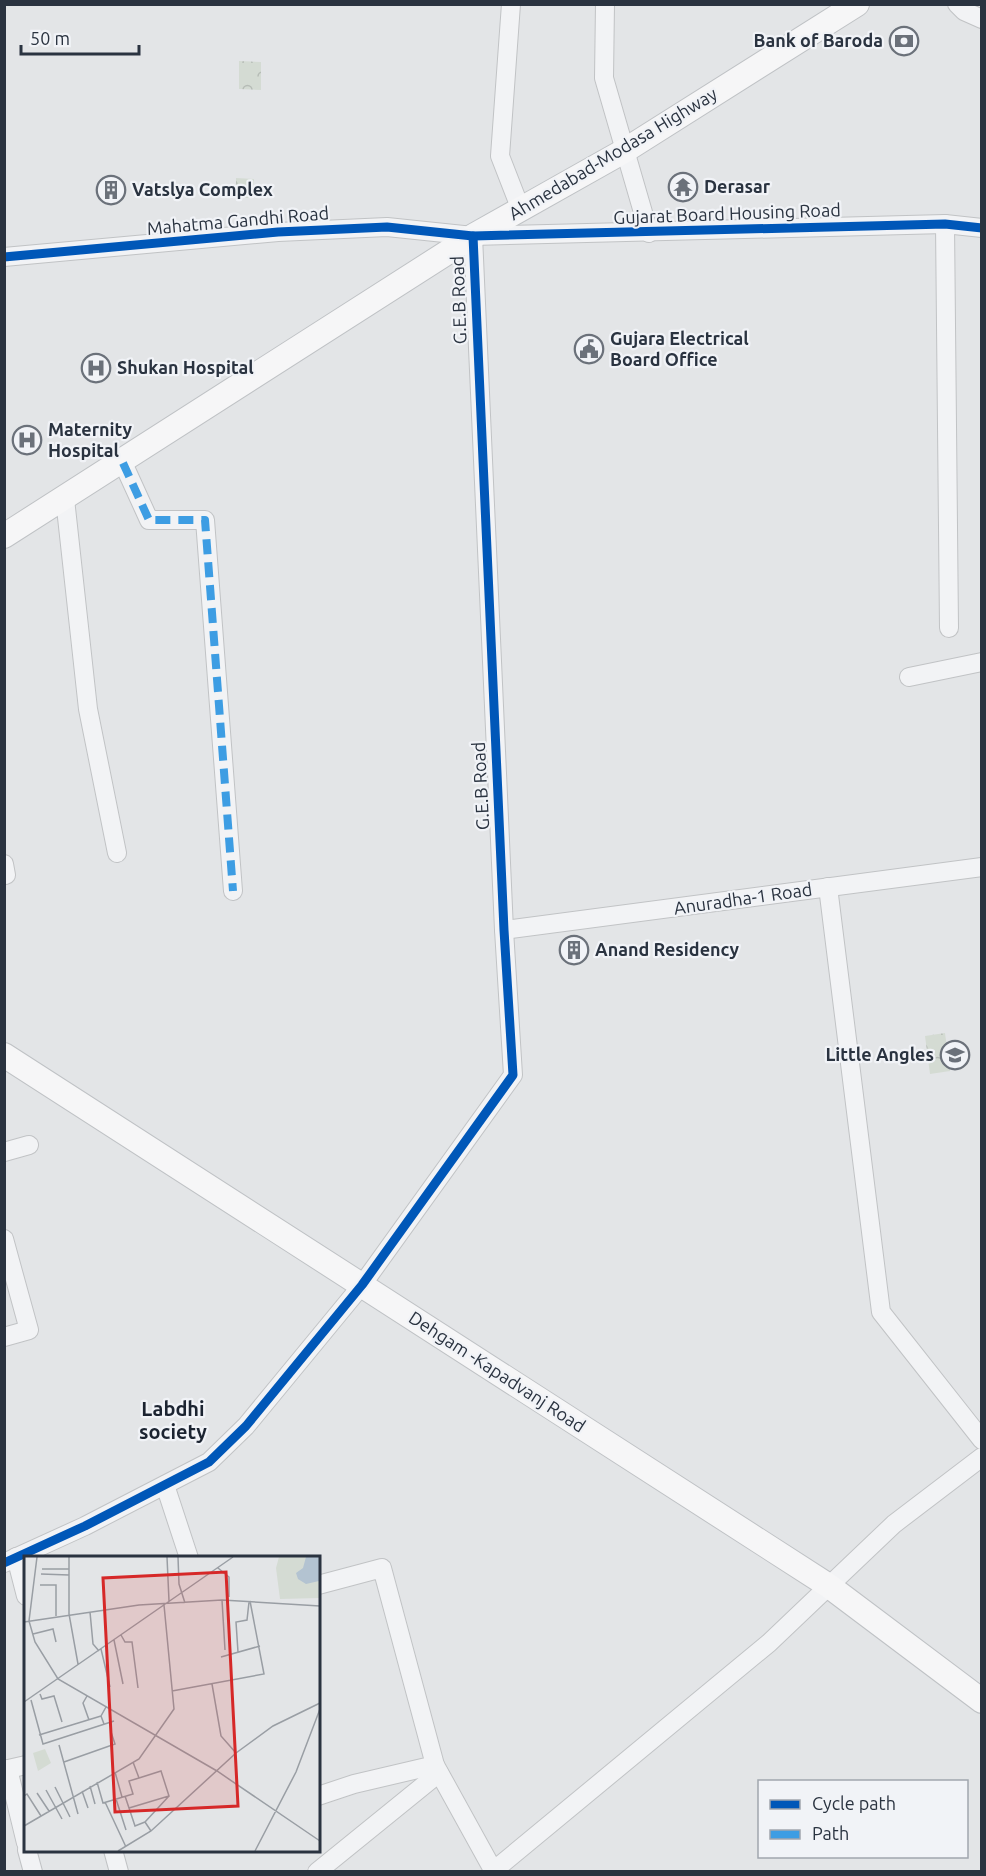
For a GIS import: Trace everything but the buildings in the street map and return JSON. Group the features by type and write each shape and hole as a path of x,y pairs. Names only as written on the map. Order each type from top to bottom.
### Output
{"main road":[{"name":"Ahmedabad-Modasa Highway","path":"4,536 123,463 473,237 624,151 857,4"},
{"name":"Dehgam -Kapadvanj Road","path":"4,1054 829,1586 981,1701"}],"street":[{"path":"511,4 500,156 521,210"},
{"path":"605,4 604,78 649,232"},
{"path":"957,4 964,11 981,19"},
{"path":"945,224 949,628"},
{"name":"Gujarat Board Housing Road","path":"473,237 945,224 981,228"},
{"name":"Mahatma Gandhi Road","path":"4,257 70,253 278,232 387,227 473,237"},
{"name":"G.E.B Road","path":"10,1560 85,1526 209,1461 246,1426 362,1285 513,1075 504,930 473,237"},
{"path":"123,463 149,520 205,520 233,891"},
{"path":"65,499 88,709 117,853"},
{"path":"909,677 981,662"},
{"name":"Anuradha-1 Road","path":"504,930 981,867"},
{"path":"828,887 881,1312 981,1440"},
{"path":"4,1152 29,1145"},
{"path":"4,1239 29,1330 4,1337"},
{"path":"320,1584 382,1568 437,1769 493,1871 769,1643 894,1524 981,1457"},
{"path":"165,1485 188,1556"},
{"path":"10,1560 24,1592"},
{"path":"13,1768 24,1831"},
{"path":"320,1795 354,1784 437,1769"},
{"path":"318,1872 437,1769"},
{"path":"27,1852 33,1872"},
{"path":"113,1852 119,1872"}],"green space":[{"path":"239,61 261,62 261,90 239,89"},
{"path":"236,178 254,179 252,198 236,198"},
{"path":"945,1033 950,1071 930,1074 925,1036"}],"marked path":[{"path":"123,463 149,520 205,520 233,891"}],"cycle path":[{"path":"4,257 278,232 387,227 473,236 945,224 982,228"},
{"path":"4,1563 85,1526 209,1462 246,1426 362,1285 513,1075 504,930 473,236"}],"place":[{"name":"Bank of Baroda","path":"904,41"},
{"name":"Derasar","path":"683,187"},
{"name":"Vatslya Complex","path":"111,190"},
{"name":"Gujara Electrical Board Office","path":"589,349"},
{"name":"Shukan Hospital","path":"96,368"},
{"name":"Maternity Hospital","path":"27,440"},
{"name":"Anand Residency","path":"574,950"},
{"name":"Little Angles","path":"955,1055"}],"district":[{"name":"Labdhi society","path":"173,1420"}]}
